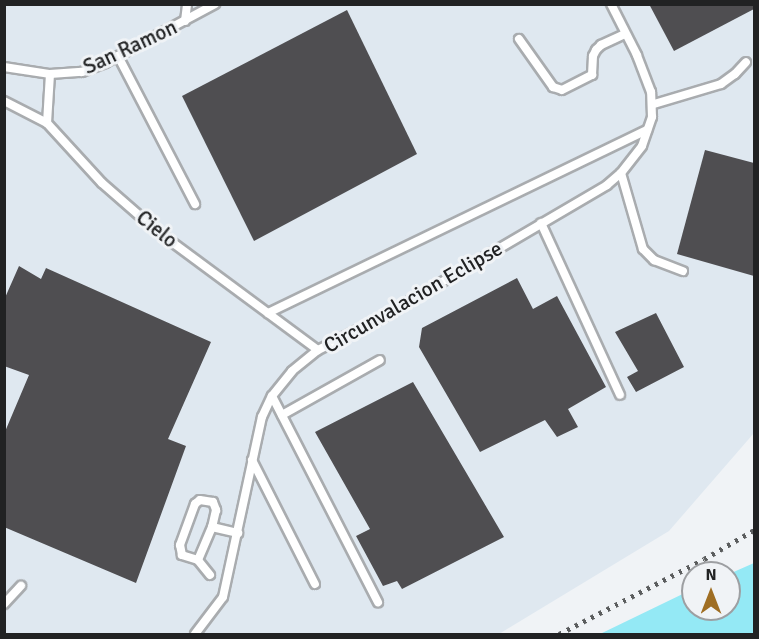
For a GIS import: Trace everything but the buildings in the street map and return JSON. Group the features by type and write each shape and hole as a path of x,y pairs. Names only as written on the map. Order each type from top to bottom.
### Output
{"lane":[{"path":"185,21 187,4"},
{"name":"San Ramon","path":"4,67 50,74 82,72 118,56 215,4"},
{"path":"611,4 637,55 654,104 721,84 746,62"},
{"path":"519,39 553,87 562,90 592,75 593,56 596,50 625,34"},
{"path":"118,56 195,204"},
{"path":"4,101 47,123 50,74"},
{"name":"Circunvalacion Eclipse","path":"195,634 223,597 262,417 272,396 292,371 318,350 379,319 607,185 621,173 642,146 654,104"},
{"name":"Cielo","path":"47,123 102,183 157,231 318,350"},
{"path":"268,313 647,130"},
{"path":"621,173 643,249 654,260 683,271"},
{"path":"541,223 620,395"},
{"path":"282,415 380,360"},
{"path":"272,396 378,602"},
{"path":"252,460 315,584"},
{"path":"198,560 212,527 216,510 213,502 200,500 195,504 180,545 182,555 198,560 210,575"},
{"path":"212,527 238,533"},
{"path":"4,604 21,586"}],"shaded area":[{"path":"4,5 754,5 754,433 669,531 499,634 5,634"}],"water":[{"path":"754,563 754,634 600,634 681,595 681,621 741,621 741,569"}],"railway":[{"path":"559,634 704,559 754,530"}]}
